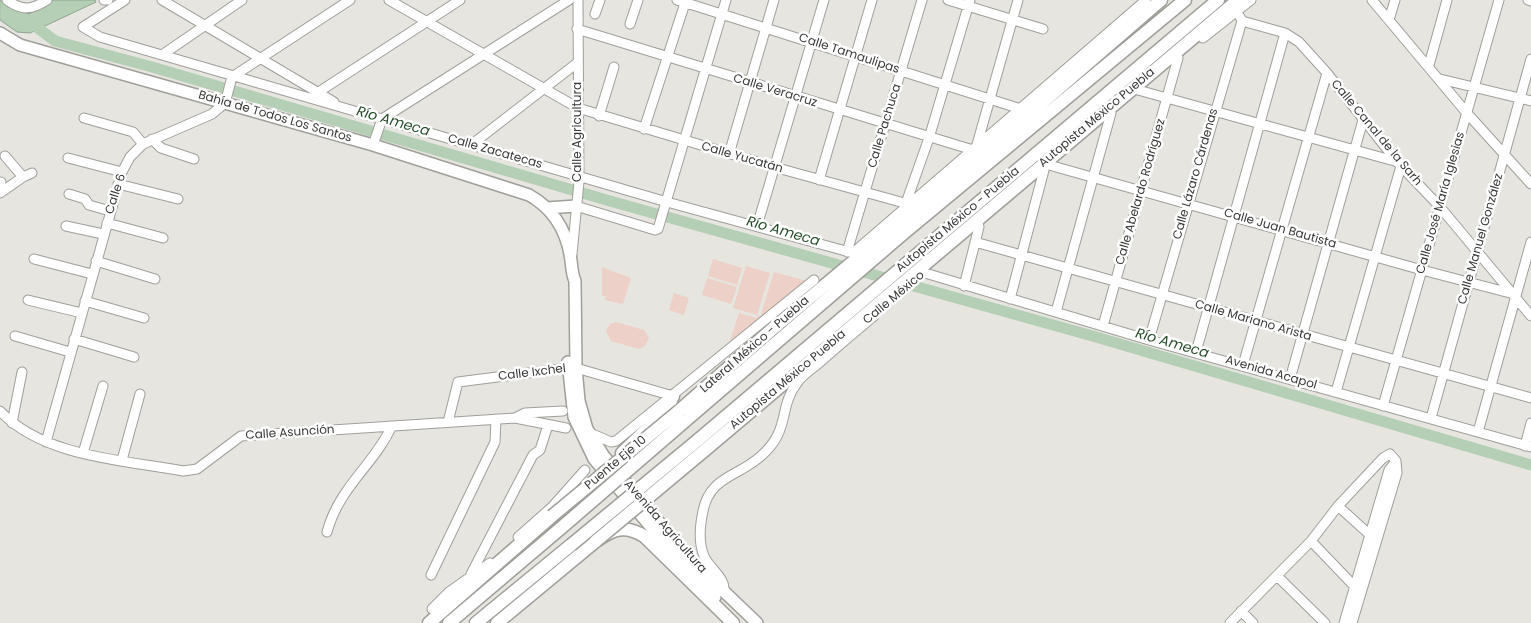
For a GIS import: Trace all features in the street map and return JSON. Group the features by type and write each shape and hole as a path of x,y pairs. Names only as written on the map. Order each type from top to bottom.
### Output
{"highway":[{"path":"995,137 1161,0"},
{"name":"Autopista México - Puebla","path":"682,415 844,286 1185,0"},
{"name":"Autopista México - Puebla","path":"702,445 893,274 1218,0"},
{"name":"Autopista México Puebla","path":"702,445 922,272 1237,5"},
{"name":"Lateral México - Puebla","path":"682,415 777,324 831,281 995,137"},
{"path":"617,462 624,448 666,411 673,396"},
{"name":"Puente Eje 10","path":"493,563 617,462 682,415"},
{"name":"Puente Eje 10","path":"450,623 561,528 682,415"},
{"path":"497,623 596,541 702,445"},
{"path":"476,623 572,545 702,445"},
{"path":"596,541 616,528 625,528 637,532 733,623"},
{"path":"429,623 493,563"}],"main road":[{"name":"Bahía de Todos Los Santos","path":"0,33 20,45 225,100 374,143 528,195 547,208 560,223 568,243 572,268"},
{"path":"547,208 576,203"},
{"name":"Avenida Agricultura","path":"572,268 568,281 574,417 594,459 682,564 741,623"},
{"name":"Avenida Agricultura","path":"572,368 579,400 590,434 603,455 689,558 757,623"}],"street":[{"path":"7,0 20,9 34,8 47,0"},
{"name":"Calle Zacatecas","path":"125,0 83,27 100,37 162,55 231,80 346,108 380,123 471,145 666,204 757,226 850,252"},
{"path":"162,0 346,108"},
{"path":"162,55 242,0"},
{"path":"225,100 231,80 261,58 350,0"},
{"name":"Calle Yucatán","path":"390,0 578,108 599,116 729,154 908,204"},
{"path":"309,98 460,0"},
{"path":"374,143 380,123 569,0"},
{"name":"Calle Agricultura","path":"572,268 579,179 578,0"},
{"path":"595,14 600,0"},
{"path":"630,24 638,0"},
{"path":"576,203 655,230 659,226 686,141 726,0"},
{"path":"729,154 774,0"},
{"path":"757,226 824,0"},
{"path":"819,180 872,0"},
{"name":"Calle Pachuca","path":"850,252 865,192 922,0"},
{"path":"948,0 969,3 1043,30"},
{"path":"974,149 1018,0"},
{"path":"850,252 974,149 995,137 1021,109 1146,0"},
{"name":"Autopista México Puebla","path":"945,255 978,223 1178,58 1237,5 1251,0"},
{"path":"1372,0 1466,112 1531,184"},
{"path":"1389,20 1395,0"},
{"path":"1429,66 1447,0"},
{"name":"Calle José María Iglesias","path":"1383,406 1499,0"},
{"path":"644,129 667,57 682,1"},
{"name":"Calle Tamaulipas","path":"682,1 1021,109"},
{"path":"908,204 969,3"},
{"path":"1237,5 1242,21"},
{"name":"Calle Canal de la Sarh","path":"1242,21 1285,33 1299,42 1400,164 1440,208 1531,316"},
{"name":"Calle Lázaro Cárdenas","path":"1148,340 1242,21"},
{"name":"Calle Veracruz","path":"577,29 929,138 974,149"},
{"path":"1196,352 1285,33"},
{"name":"Calle Abelardo Rodríguez","path":"1103,326 1178,58"},
{"name":"Calle Manuel González","path":"1431,418 1531,59"},
{"path":"471,145 577,63"},
{"path":"599,116 614,67"},
{"path":"1243,365 1326,73"},
{"path":"1440,79 1531,101"},
{"path":"1138,90 1400,164 1336,392"},
{"name":"Calle 6","path":"46,442 106,223 122,172 130,157 143,144 212,114 225,100"},
{"path":"1056,312 1111,113"},
{"path":"84,118 133,132 143,144"},
{"path":"1290,379 1363,120"},
{"path":"152,139 161,148 194,158"},
{"path":"6,156 23,177"},
{"path":"68,158 122,172"},
{"path":"1010,299 1046,167"},
{"name":"Calle Juan Bautista","path":"1046,167 1095,176 1513,296"},
{"path":"0,193 32,173"},
{"path":"118,184 178,199"},
{"path":"69,194 85,198 89,205 110,211"},
{"path":"106,223 163,238"},
{"path":"964,286 978,223"},
{"path":"66,226 103,234"},
{"name":"Calle Mariano Arista","path":"975,242 1302,335 1444,372 1531,398"},
{"path":"1478,432 1513,296 1531,242"},
{"name":"Calle México","path":"922,272 945,255"},
{"path":"34,259 92,274"},
{"path":"96,261 155,279"},
{"name":"Avenida Acapol","path":"922,272 1148,340 1243,365 1528,447"},
{"path":"590,434 611,442 616,441 814,280"},
{"name":"Calle México","path":"724,592 724,584 707,563 701,544 700,524 706,498 717,484 759,458 777,438 785,418 789,398 798,381 889,298"},
{"path":"28,300 82,312"},
{"path":"85,301 144,318"},
{"path":"15,336 70,352"},
{"path":"74,339 134,356"},
{"name":"Calle Ixchel","path":"448,422 458,382 572,368 673,396"},
{"path":"12,424 22,372"},
{"path":"84,453 103,386"},
{"path":"122,460 140,394"},
{"name":"Calle Asunción","path":"0,411 12,424 46,442 84,453 190,471 203,464 241,436 515,418 566,428"},
{"name":"Calle Asunción","path":"515,418 525,413 563,411"},
{"path":"431,575 495,442 496,419"},
{"path":"1528,447 1531,423"},
{"path":"472,574 533,455 540,450 548,425"},
{"path":"327,532 339,501 384,443 392,426"},
{"path":"1230,623 1311,541 1338,506 1383,458 1386,455 1394,458"},
{"path":"1368,554 1370,534 1394,458"},
{"path":"1347,623 1368,554 1397,472 1394,458"},
{"path":"432,609 472,574 493,563 553,506 585,470"},
{"path":"1338,506 1370,534"},
{"path":"1311,541 1358,589"},
{"path":"1276,576 1325,623"},
{"path":"1242,611 1253,623"}],"shaded area":[{"path":"0,0 7,6 29,14 52,0 95,0 96,2 30,33 17,32 0,20"},
{"path":"713,259 742,268 737,285 708,276"},
{"path":"746,266 770,273 757,315 733,308"},
{"path":"602,267 631,278 623,304 605,300 606,296 602,296"},
{"path":"774,272 807,281 728,346 739,313 757,318 758,315 762,316"},
{"path":"707,278 737,287 731,304 702,295"},
{"path":"674,293 689,298 684,315 669,310"},
{"path":"616,322 644,330 649,338 645,346 639,349 611,341 606,331 610,324"}],"waterway":[{"name":"Río Ameca","path":"30,22 55,41 152,67 610,201 1096,337 1531,465"}]}
